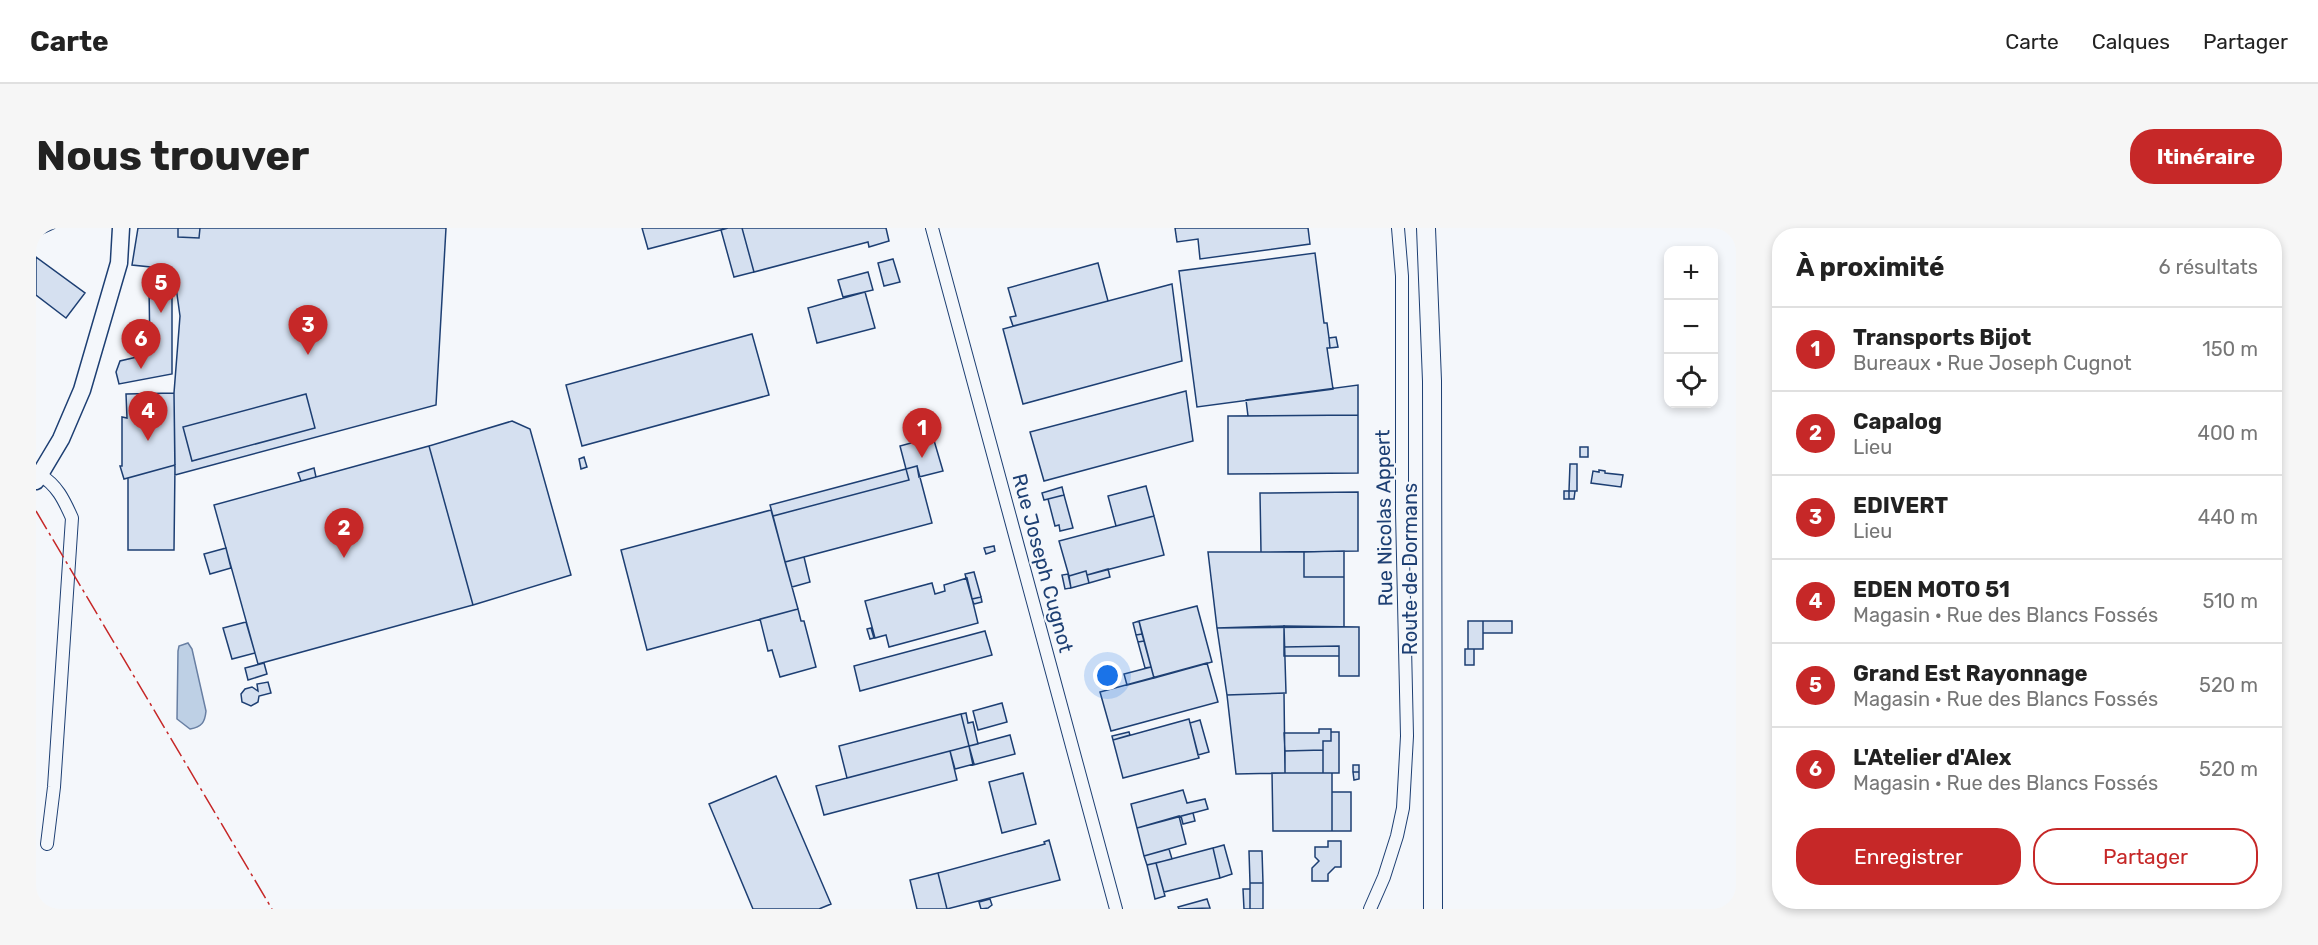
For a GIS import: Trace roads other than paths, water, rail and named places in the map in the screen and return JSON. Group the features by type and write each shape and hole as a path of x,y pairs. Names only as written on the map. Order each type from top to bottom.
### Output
{"main road":[{"name":"Route de Dormans","path":"1426,228 1432,381 1433,909"}],"street":[{"path":"47,844 54,787 72,518 64,499 50,481 38,478 61,439 82,390 119,263 122,228"},
{"name":"Rue Joseph Cugnot","path":"932,228 1116,909"},
{"name":"Rue Nicolas Appert","path":"1370,909 1384,878 1403,808 1407,736 1402,512 1402,276 1398,228"}],"water":[{"path":"188,643 192,649 206,711 202,723 190,729 177,719 178,651 179,646"}],"place":[{"name":"Grand Est Rayonnage","path":"161,313"},
{"name":"EDIVERT","path":"308,355"},
{"name":"L'Atelier d'Alex","path":"141,369"},
{"name":"EDEN MOTO 51","path":"148,441"},
{"name":"Transports Bijot","path":"922,458"},
{"name":"Capalog","path":"344,558"}]}
